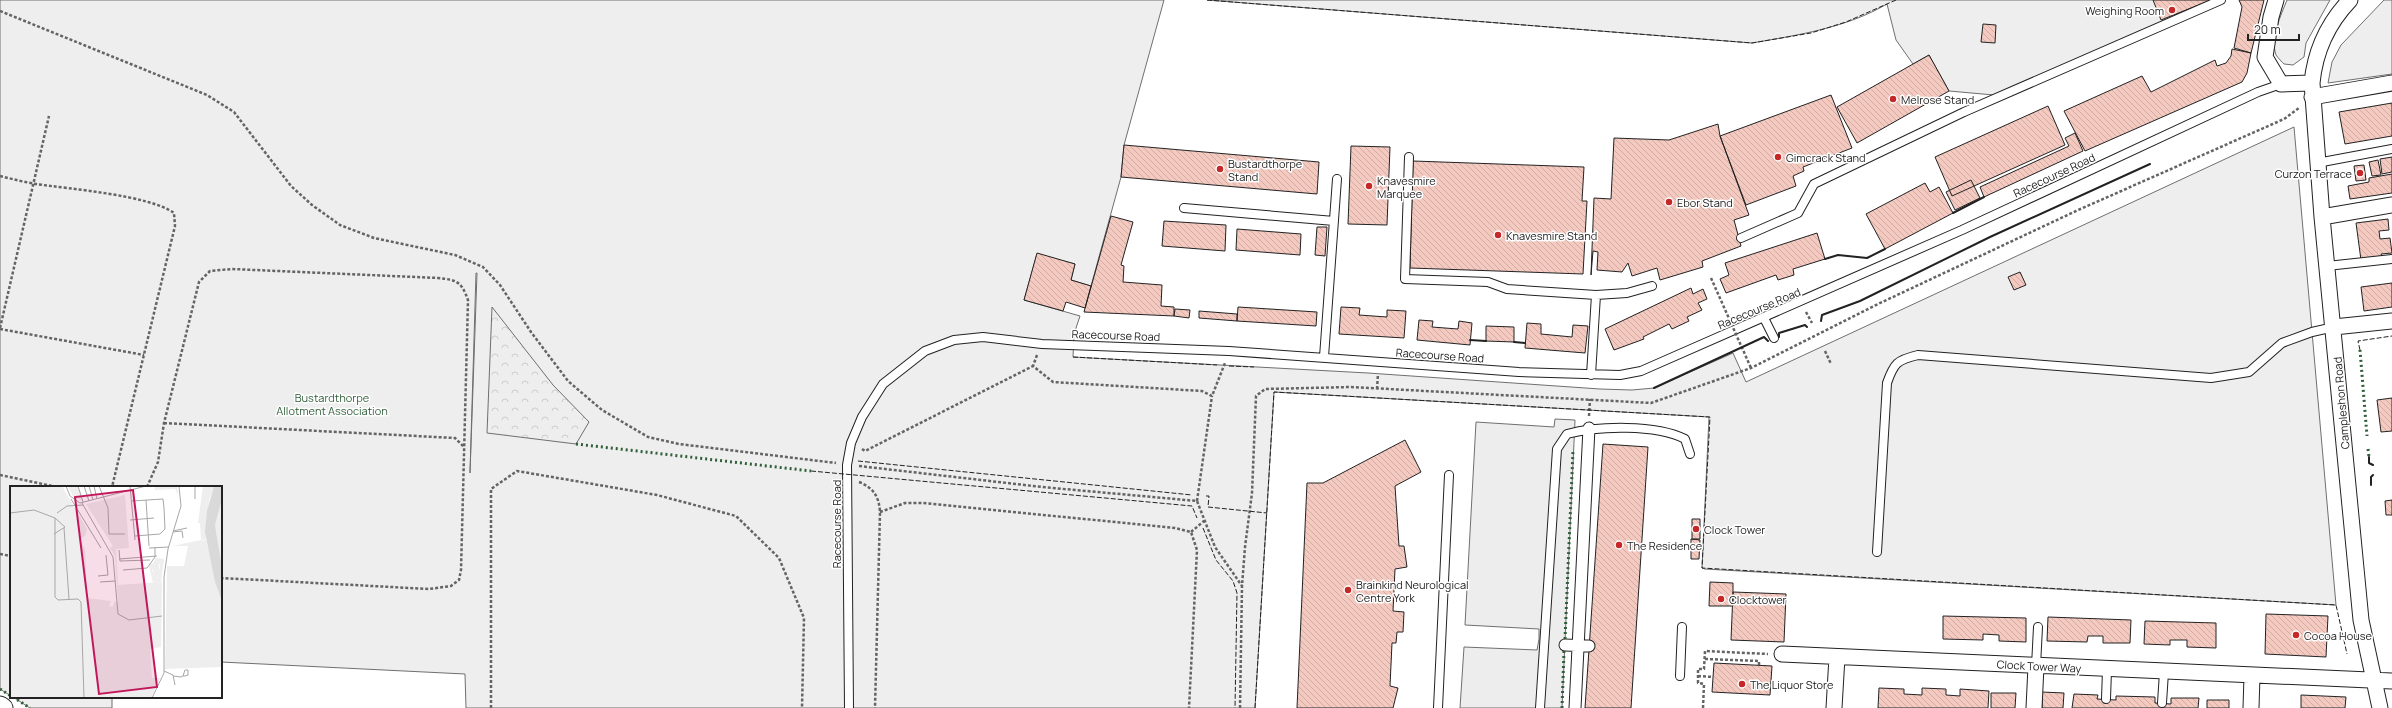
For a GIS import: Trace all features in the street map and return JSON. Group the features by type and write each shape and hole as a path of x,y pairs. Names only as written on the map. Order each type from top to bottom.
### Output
{"street":[{"path":"2276,0 2271,17 2265,57 2281,84 2312,90 2392,83"},
{"name":"Campleshon Road","path":"2350,0 2328,28 2314,62 2312,90 2317,163 2361,620 2380,708"},
{"path":"2322,217 2392,205"},
{"path":"2334,328 2392,321"},
{"path":"1575,708 1589,428"},
{"path":"1565,645 1589,646"},
{"name":"Clock Tower Way","path":"1782,654 2107,670 2373,681 2392,680"},
{"path":"1834,708 1837,657"},
{"path":"2034,708 2036,666"},
{"path":"2251,708 2252,676"}],"lane":[{"path":"1741,238 1798,213 1814,184 1964,112 2220,0"},
{"name":"Racecourse Road","path":"849,708 847,464 852,443 862,417 883,384 925,350 954,340 983,337 1042,344 1229,350 1592,375 1620,375 1641,371 1962,230 2258,92 2281,84"},
{"path":"2317,163 2392,150"},
{"path":"1409,157 1405,279 1488,282 1507,289 1596,295 1627,293 1652,286"},
{"path":"1324,357 1337,179"},
{"path":"1184,208 1334,221"},
{"path":"2327,266 2392,259"},
{"path":"1592,375 1596,295"},
{"path":"1764,318 1774,338"},
{"path":"1877,552 1887,383 1892,368 1900,360 1918,355 2211,378 2249,372 2282,343 2312,332 2334,328"},
{"path":"1540,708 1557,450 1566,434 1589,428 1673,433 1685,439 1690,454"},
{"path":"1438,708 1449,475"},
{"path":"1680,676 1682,626"},
{"path":"2036,666 2038,626"},
{"path":"2106,699 2107,670"},
{"path":"2162,703 2164,672"}],"path":[{"path":"0,10 207,95 234,112 291,186 312,205 340,225 381,240 455,255 484,267 500,285 531,332 568,381 602,410 648,437 679,444 1042,487 1197,501"},
{"path":"1240,708 1242,586 1252,493 1256,396 1265,389 1351,387 1651,403 1751,368 1878,304 2062,218 2284,119 2312,90"},
{"path":"49,116 0,328 144,355"},
{"path":"0,176 34,184 146,201 165,207 174,214 175,226 112,486"},
{"path":"147,486 158,462 164,423 199,282 210,271 232,269 438,278 454,280 463,287 468,300 461,570 459,580 451,586 429,589 222,578"},
{"path":"1711,278 1751,368"},
{"path":"852,443 865,451 1033,366 1042,344"},
{"path":"1229,350 1212,396 1197,501 1204,521 1219,552 1242,586"},
{"path":"1825,351 1831,364"},
{"path":"1033,366 1052,382 1202,391 1212,396"},
{"path":"1590,399 1590,410"},
{"path":"164,423 454,438 464,447"},
{"path":"491,708 491,489 517,471 657,495 736,516 779,558 804,618 802,708"},
{"path":"0,475 52,486"},
{"path":"846,481 855,481 868,486 879,499 880,512 875,708"},
{"path":"880,512 905,503 923,502 1174,528 1191,532"},
{"path":"1191,532 1204,521"},
{"path":"1189,708 1198,550 1191,532"},
{"path":"0,554 10,556"},
{"path":"1703,708 1704,684 1698,683 1698,669 1704,669 1706,651 1782,654"},
{"path":"1705,659 1759,661 1759,666"},
{"path":"1698,676 1713,676"}],"green space":[{"name":"Bustardthorpe Allotment Association","path":"0,0 1164,0 1124,145 1121,177 1091,286 1071,280 1075,264 1037,254 1024,300 1080,316 1074,334 1073,357 1368,373 1600,389 1632,390 1654,388 1733,353 1746,382 2294,127 2336,605 1705,569 1702,568 1709,417 1274,392 1255,708 466,708 465,674 222,662 222,486 10,486 10,695 0,689","holes":["476,273 477,273 470,473"]},
{"path":"1207,0 2211,0 1994,95 1949,91 1929,55 1913,64 1896,40 1887,4 1855,19 1821,30 1752,43"},
{"path":"2287,0 2330,0 2306,43 2304,57 2293,65 2284,64 2276,55 2274,41 2277,27"},
{"path":"2384,0 2392,0 2392,74 2328,83 2332,62 2341,45"},
{"path":"492,307 553,385 589,422 576,444 487,433"},
{"path":"15,698 112,698 112,708 30,708"}],"shaded area":[{"path":"1555,419 1575,420 1562,708 1460,708 1464,647 1537,650 1539,639 1539,629 1465,625 1476,422 1554,427"}],"building":[{"name":"Weighing Room","path":"2153,0 2211,0 2161,20"},
{"path":"2239,0 2264,0 2251,53 2234,48 2242,7"},
{"path":"1983,24 1996,25 1995,43 1981,42"},
{"path":"2232,49 2251,53 2247,73 2242,82 2085,151 2064,111 2142,76 2151,92 2215,60 2217,66 2226,63 2231,56"},
{"name":"Melrose Stand","path":"1929,55 1949,91 1857,143 1837,107"},
{"name":"Gimcrack Stand","path":"1831,95 1852,148 1803,167 1804,171 1793,176 1796,186 1746,205 1720,136"},
{"path":"2392,103 2392,136 2345,144 2339,112"},
{"path":"2048,106 2065,145 1952,196 1935,157"},
{"name":"Ebor Stand","path":"1718,124 1720,136 1749,215 1734,220 1741,246 1702,261 1703,267 1660,280 1657,268 1632,276 1628,263 1622,272 1597,270 1598,252 1593,251 1591,275 1594,198 1611,199 1614,138 1669,140"},
{"path":"2075,133 2083,151 1984,197 1980,187 2069,146 2065,138"},
{"name":"Bustardthorpe Stand","path":"1124,145 1319,162 1317,194 1121,177"},
{"name":"Knavesmire Marquee","path":"1351,146 1390,147 1387,225 1348,224"},
{"path":"2392,157 2392,172 2382,174 2380,159"},
{"path":"2378,160 2381,175 2372,176 2369,162"},
{"name":"Knavesmire Stand","path":"1413,161 1584,167 1582,201 1587,201 1583,274 1410,268"},
{"name":"Curzon Terrace","path":"2364,165 2366,180 2356,181 2354,166"},
{"path":"2392,174 2392,193 2350,199 2348,186 2369,182 2369,178"},
{"path":"1971,180 1980,198 1955,210 1946,192"},
{"path":"1925,183 1930,192 1939,187 1953,213 1885,249 1866,214"},
{"path":"1111,216 1133,222 1121,265 1124,266 1123,282 1162,285 1161,306 1174,307 1174,316 1084,312"},
{"path":"2388,219 2389,230 2379,231 2380,239 2390,238 2392,253 2381,254 2382,257 2361,260 2356,223"},
{"path":"1164,221 1226,225 1225,251 1162,246"},
{"path":"1317,227 1327,227 1325,256 1315,255"},
{"path":"1237,229 1301,234 1300,255 1236,250"},
{"path":"1817,233 1825,259 1793,269 1794,275 1778,280 1776,275 1726,293 1720,279 1729,275 1725,263"},
{"path":"1037,253 1075,264 1071,280 1091,286 1085,308 1066,302 1063,311 1024,300"},
{"path":"2020,272 2026,285 2014,290 2008,277"},
{"path":"2392,283 2392,307 2364,311 2361,287"},
{"path":"1691,288 1693,294 1703,289 1707,299 1698,303 1702,310 1687,317 1689,321 1672,329 1669,324 1643,337 1644,339 1614,350 1605,329"},
{"path":"1238,307 1317,312 1316,326 1237,321"},
{"path":"1341,307 1360,308 1359,315 1387,317 1387,310 1406,311 1404,338 1339,334"},
{"path":"1175,309 1190,310 1189,318 1174,316"},
{"path":"1199,311 1237,314 1237,321 1199,318"},
{"path":"1419,320 1433,321 1432,327 1458,329 1459,321 1472,323 1470,345 1417,340"},
{"path":"1527,323 1541,324 1541,334 1572,337 1573,325 1588,326 1585,353 1525,348"},
{"path":"1486,326 1514,327 1514,342 1486,341"},
{"path":"2392,398 2392,431 2381,432 2377,400"},
{"name":"Brainkind Neurological Centre York","path":"1405,440 1421,472 1395,486 1399,546 1404,546 1407,567 1395,569 1393,611 1404,612 1403,632 1397,632 1396,643 1392,643 1390,686 1398,688 1393,708 1297,708 1307,483 1323,483"},
{"name":"The Residence","path":"1603,444 1648,447 1631,708 1585,708"},
{"path":"2392,500 2392,515 2386,515 2385,501"},
{"name":"Clock Tower","path":"1692,519 1700,519 1700,539 1692,539"},
{"name":"Clock Tower","path":"1691,539 1700,540 1699,559 1691,559"},
{"name":"Clocktower","path":"1710,582 1733,583 1733,606 1709,606"},
{"path":"1733,592 1786,594 1784,642 1731,640"},
{"name":"Cocoa House","path":"2266,614 2328,616 2326,657 2265,654"},
{"path":"1943,616 2026,618 2026,642 1999,641 1999,635 1983,634 1983,640 1943,639"},
{"path":"2048,617 2131,620 2130,643 2103,643 2103,636 2088,636 2087,642 2047,641"},
{"path":"2145,621 2216,623 2216,648 2187,647 2187,640 2170,640 2170,645 2144,644"},
{"name":"The Liquor Store","path":"1714,663 1772,666 1770,695 1712,692"},
{"path":"1879,688 1904,689 1904,694 1922,695 1922,688 1946,689 1946,695 1960,696 1960,689 1989,691 1988,708 1878,708"},
{"path":"2042,692 2064,693 2063,708 2042,708"},
{"path":"1991,693 2016,693 2015,708 1991,708"},
{"path":"2074,694 2098,695 2097,699 2116,700 2116,696 2155,697 2155,703 2171,704 2171,698 2199,698 2198,708 2072,708"},
{"path":"2301,695 2346,697 2345,708 2301,708"},
{"path":"2207,700 2229,700 2229,708 2207,708"}],"hedge":[{"path":"2360,350 2367,436"},
{"path":"576,444 811,471"},
{"path":"2368,449 2369,457"},
{"path":"1565,639 1573,451"},
{"path":"1562,708 1564,651"},
{"path":"0,689 10,695"},
{"path":"15,698 30,708"}],"fence":[{"path":"1207,0 1752,43 1811,33 1846,22 1896,0"},
{"path":"2360,350 2358,341 2392,336"},
{"path":"1073,357 1217,365"},
{"path":"1229,366 1254,367"},
{"path":"1255,708 1274,392 1710,417 1702,568 2336,605 2347,654"},
{"path":"858,461 1192,495"},
{"path":"811,471 1192,506 1197,518"},
{"path":"1206,496 1209,496 1208,507 1267,513"},
{"path":"1203,528 1216,560 1233,581 1237,593 1235,708"}],"wall":[{"path":"1821,321 1822,315 1860,301 1990,237 2150,164"},
{"path":"1953,213 1984,197"},
{"path":"1825,259 1838,255 1867,258 1885,249"},
{"path":"1779,337 1779,333 1805,325 1807,327"},
{"path":"1654,388 1764,337 1768,341"},
{"path":"1470,340 1486,341"},
{"path":"1514,342 1525,343"},
{"path":"2369,457 2369,463 2373,465"},
{"path":"2371,485 2371,477 2373,475"}],"place":[{"name":"Weighing Room","path":"2172,10"},
{"name":"Melrose Stand","path":"1893,99"},
{"name":"Gimcrack Stand","path":"1778,157"},
{"name":"Bustardthorpe Stand","path":"1220,169"},
{"name":"Curzon Terrace","path":"2360,173"},
{"name":"Knavesmire Marquee","path":"1369,186"},
{"name":"Ebor Stand","path":"1669,202"},
{"name":"Knavesmire Stand","path":"1498,235"},
{"name":"Clock Tower","path":"1696,529"},
{"name":"The Residence","path":"1619,545"},
{"name":"Brainkind Neurological Centre York","path":"1348,590"},
{"name":"Clocktower","path":"1721,599"},
{"name":"Cocoa House","path":"2296,635"},
{"name":"The Liquor Store","path":"1742,684"}]}
